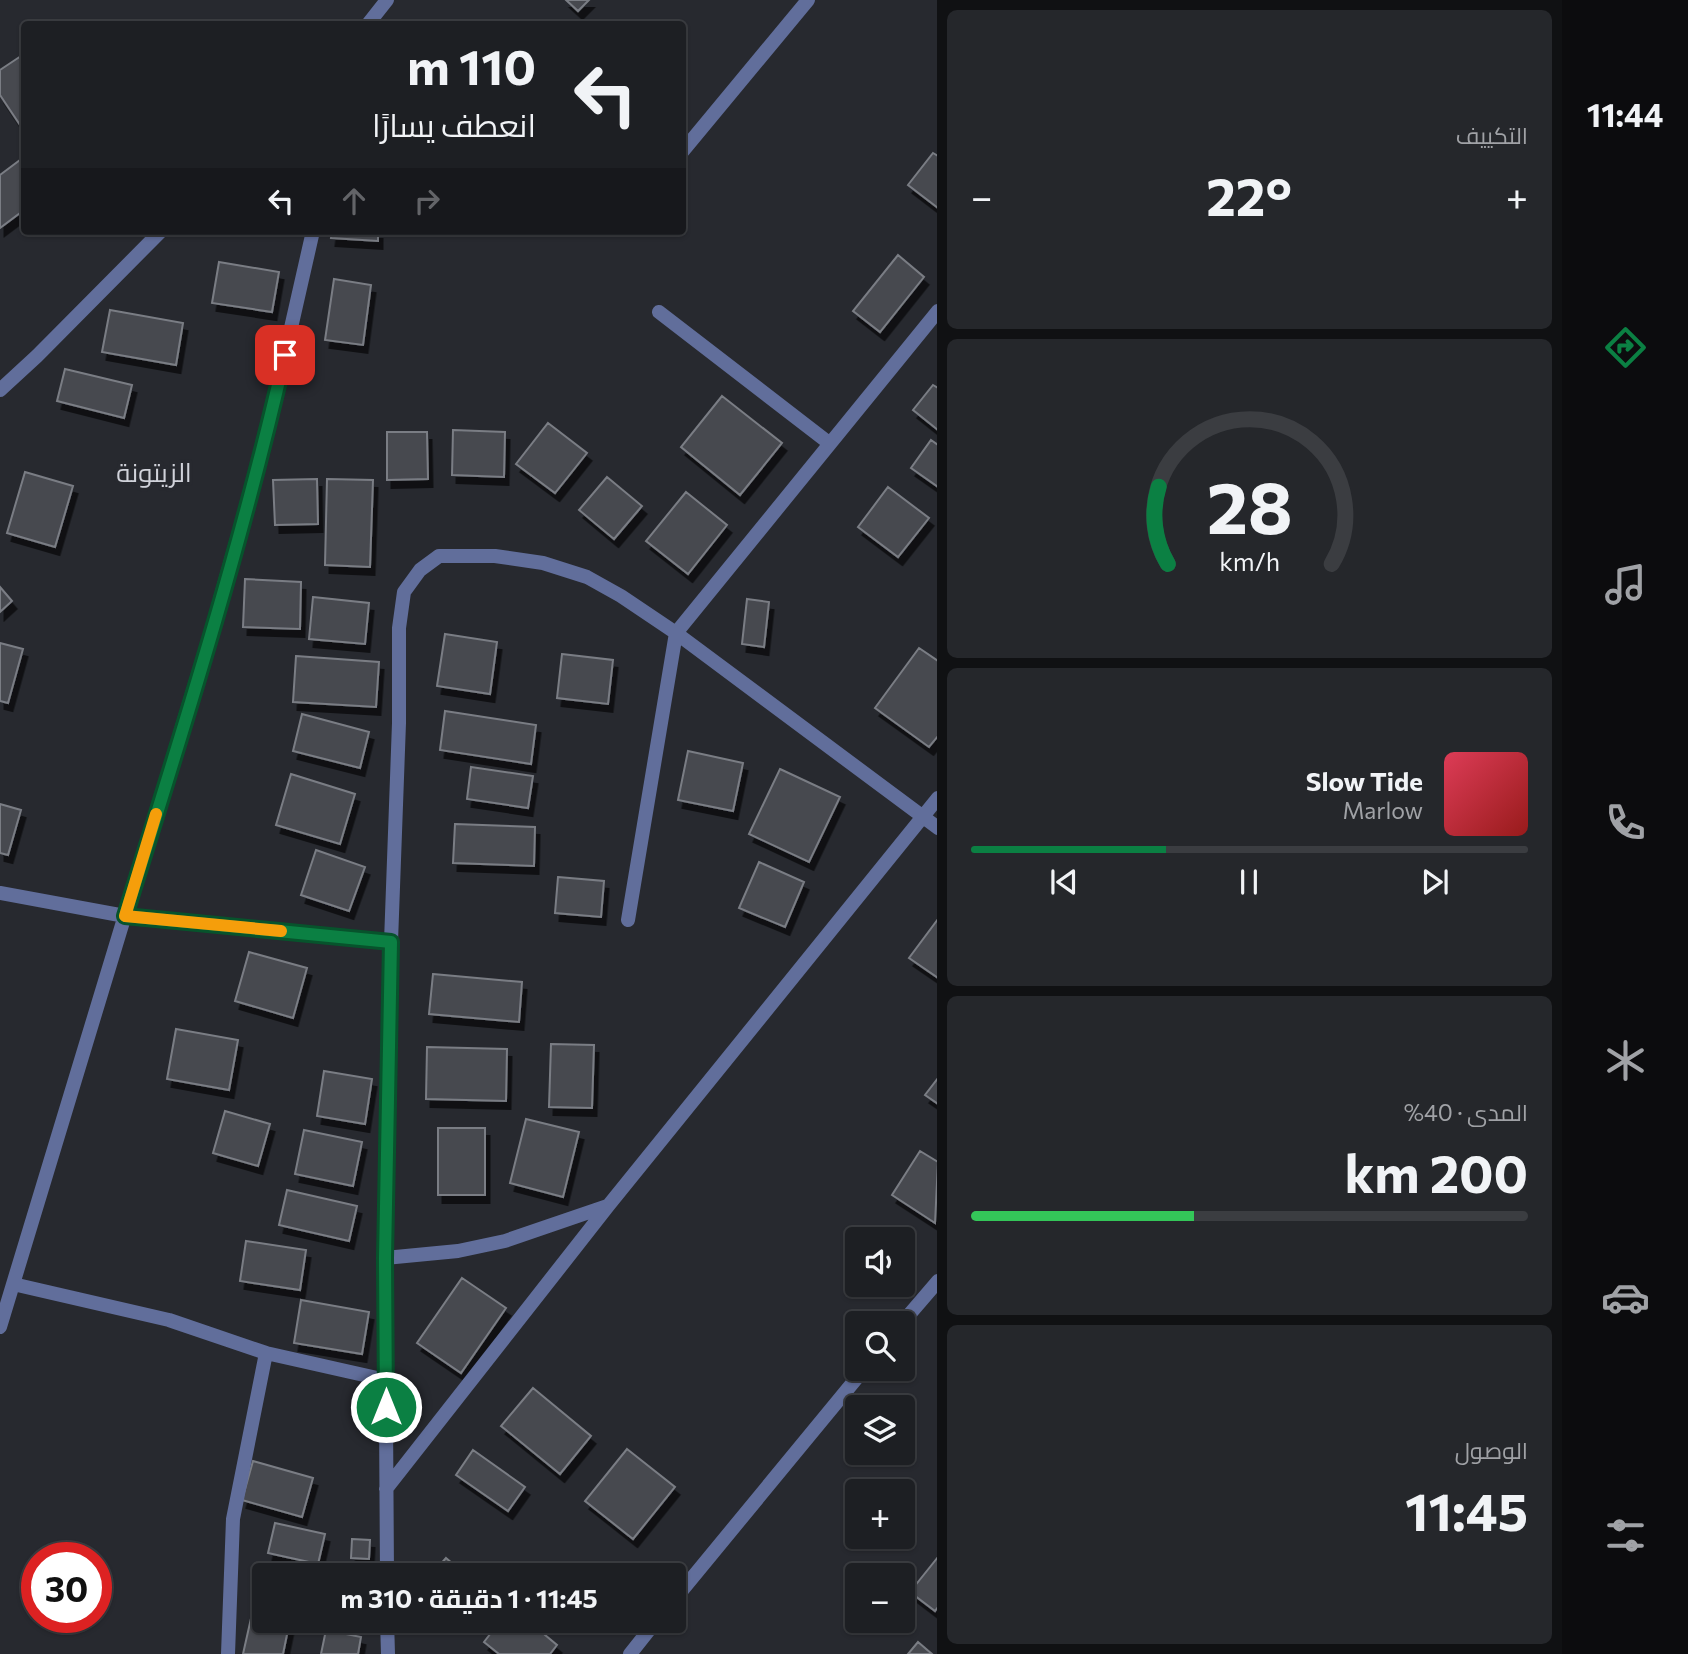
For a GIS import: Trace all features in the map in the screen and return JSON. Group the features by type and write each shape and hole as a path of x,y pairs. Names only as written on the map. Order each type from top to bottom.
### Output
{"street":[{"path":"370,21 387,0"},
{"path":"686,147 808,0"},
{"path":"0,390 157,235"},
{"path":"0,1327 210,635 268,429 312,235"},
{"path":"628,920 676,633 937,311"},
{"path":"659,312 829,443"},
{"path":"387,1563 385,1258 391,942 399,723 399,628 404,592 420,570 439,556 495,556 543,563 587,577 676,633 937,828"},
{"path":"386,1489 608,1206 937,798"},
{"path":"0,893 125,916 391,942"},
{"path":"385,1258 458,1251 505,1241 608,1206"},
{"path":"912,1311 937,1281"},
{"path":"13,1284 169,1320 265,1353 386,1380"},
{"path":"228,1654 233,1519 265,1353"},
{"path":"686,1585 854,1381"},
{"path":"387,1633 388,1654"},
{"path":"630,1654 647,1633"}],"building":[{"path":"566,0 589,0 578,11"},
{"path":"21,56 21,126 0,95 0,70"},
{"path":"933,153 937,155 937,207 908,185"},
{"path":"21,159 21,212 0,228 0,175"},
{"path":"331,235 378,235 378,241 331,238"},
{"path":"898,255 924,277 880,332 853,311"},
{"path":"219,262 279,272 272,312 212,303"},
{"path":"334,279 371,285 363,345 325,340"},
{"path":"110,310 183,323 176,365 102,352"},
{"path":"65,369 132,385 124,418 57,401"},
{"path":"933,385 937,387 937,429 913,410"},
{"path":"722,396 782,443 740,495 681,447"},
{"path":"548,423 587,453 555,493 516,464"},
{"path":"453,430 505,432 504,477 452,475"},
{"path":"387,432 427,432 428,479 387,480"},
{"path":"931,440 937,444 937,486 911,468"},
{"path":"25,472 73,486 55,547 7,533"},
{"path":"607,477 642,506 614,539 579,510"},
{"path":"317,479 318,524 275,525 273,480"},
{"path":"327,479 373,480 370,567 325,565"},
{"path":"888,487 929,518 898,557 858,527"},
{"path":"686,492 727,525 688,574 646,541"},
{"path":"245,579 301,582 300,629 243,627"},
{"path":"0,587 12,601 0,612"},
{"path":"313,597 369,603 365,644 309,639"},
{"path":"747,599 769,602 764,647 742,644"},
{"path":"445,634 497,642 490,694 437,686"},
{"path":"0,643 23,649 8,703 0,701"},
{"path":"919,648 937,660 937,737 929,747 875,708"},
{"path":"562,654 613,660 608,704 557,698"},
{"path":"296,656 379,662 376,707 293,702"},
{"path":"445,711 536,725 531,764 440,750"},
{"path":"302,714 369,732 360,768 293,751"},
{"path":"688,751 743,763 733,811 678,800"},
{"path":"471,767 533,776 528,808 467,799"},
{"path":"780,769 840,797 809,862 749,834"},
{"path":"291,774 355,794 340,844 276,825"},
{"path":"0,804 21,810 8,855 0,853"},
{"path":"455,824 535,827 534,866 453,863"},
{"path":"316,850 365,867 349,911 301,895"},
{"path":"759,862 804,882 785,927 739,908"},
{"path":"558,877 604,881 601,917 555,913"},
{"path":"937,920 937,977 909,958"},
{"path":"249,952 307,968 293,1018 235,1001"},
{"path":"433,974 522,982 519,1022 429,1014"},
{"path":"176,1029 238,1040 229,1090 167,1079"},
{"path":"551,1044 594,1045 592,1108 549,1107"},
{"path":"427,1047 507,1049 506,1101 426,1099"},
{"path":"324,1071 372,1079 365,1124 317,1116"},
{"path":"937,1079 937,1103 925,1095"},
{"path":"225,1111 270,1124 258,1166 213,1153"},
{"path":"526,1119 579,1132 563,1197 510,1183"},
{"path":"438,1128 485,1128 485,1195 438,1195"},
{"path":"304,1130 362,1142 353,1186 295,1174"},
{"path":"920,1151 937,1161 935,1223 892,1195"},
{"path":"287,1190 357,1206 349,1241 279,1225"},
{"path":"246,1241 306,1250 300,1290 240,1281"},
{"path":"462,1278 506,1308 461,1373 417,1343"},
{"path":"301,1300 369,1312 362,1354 294,1343"},
{"path":"533,1388 591,1436 560,1474 501,1426"},
{"path":"627,1449 675,1487 633,1539 585,1501"},
{"path":"473,1450 525,1487 508,1511 456,1475"},
{"path":"253,1461 313,1478 302,1517 242,1500"},
{"path":"275,1523 325,1534 318,1563 268,1553"},
{"path":"352,1539 370,1540 369,1559 351,1558"},
{"path":"937,1558 937,1608 935,1611 915,1596 915,1586"},
{"path":"252,1614 252,1633 287,1633 283,1654 243,1654"},
{"path":"325,1633 361,1637 358,1654 321,1654"},
{"path":"491,1633 543,1633 557,1645 550,1654 499,1654 484,1642"},
{"path":"918,1642 932,1654 908,1654"}],"slow traffic":[{"path":"156,814 125,916 281,931"}],"district":[{"name":"الزيتونة","path":"154,473"}],"route":[{"path":"285,355 268,429 210,635 125,916 391,942 385,1258 386,1407"}]}
